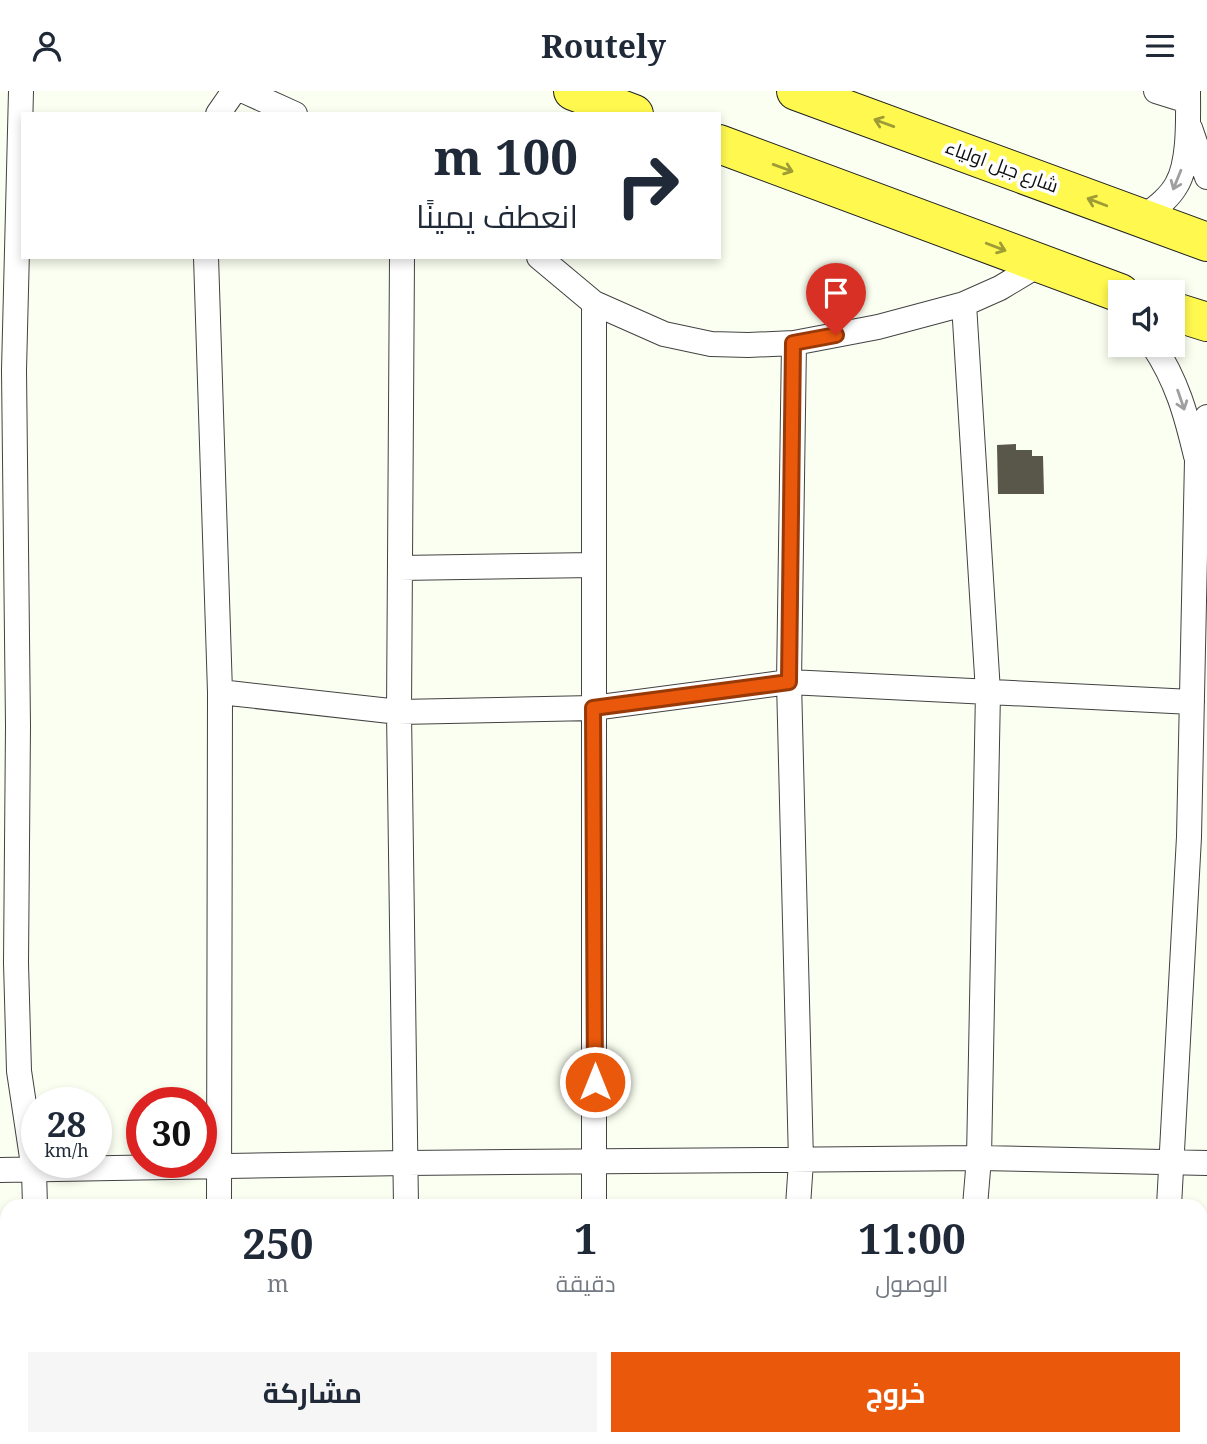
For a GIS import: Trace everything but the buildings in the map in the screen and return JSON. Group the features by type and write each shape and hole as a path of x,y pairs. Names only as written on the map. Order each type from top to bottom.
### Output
{"highway":[{"path":"573,91 629,112"},
{"name":"شارع جبل اولياء","path":"809,93 1207,242"},
{"path":"721,145 1105,288"},
{"path":"1185,315 1207,322"}],"street":[{"path":"20,91 9,726 21,1087"},
{"path":"219,112 234,91"},
{"path":"244,91 291,112"},
{"path":"1141,219 1169,196 1179,182 1190,128 1188,96 1156,91"},
{"path":"1190,128 1207,177"},
{"path":"206,259 220,692 219,1199"},
{"path":"402,259 399,712 406,1199"},
{"path":"542,259 594,303 664,334 711,344 793,343 878,327 964,304 1000,288 1040,264"},
{"path":"594,303 594,1199"},
{"path":"964,304 988,692 979,1158 976,1199"},
{"path":"793,343 789,682 801,1161 798,1199"},
{"path":"1161,357 1182,399 1197,460 1201,566 1192,702 1189,837 1169,1199"},
{"path":"1197,460 1207,417"},
{"path":"400,568 594,565"},
{"path":"220,692 399,712 593,708 789,682 1192,702"},
{"path":"112,1169 406,1163 979,1158 1207,1163"},
{"path":"0,1170 21,1171"},
{"path":"34,1178 35,1199"}],"route":[{"path":"595,1082 593,708 789,682 793,343 836,335"}]}
